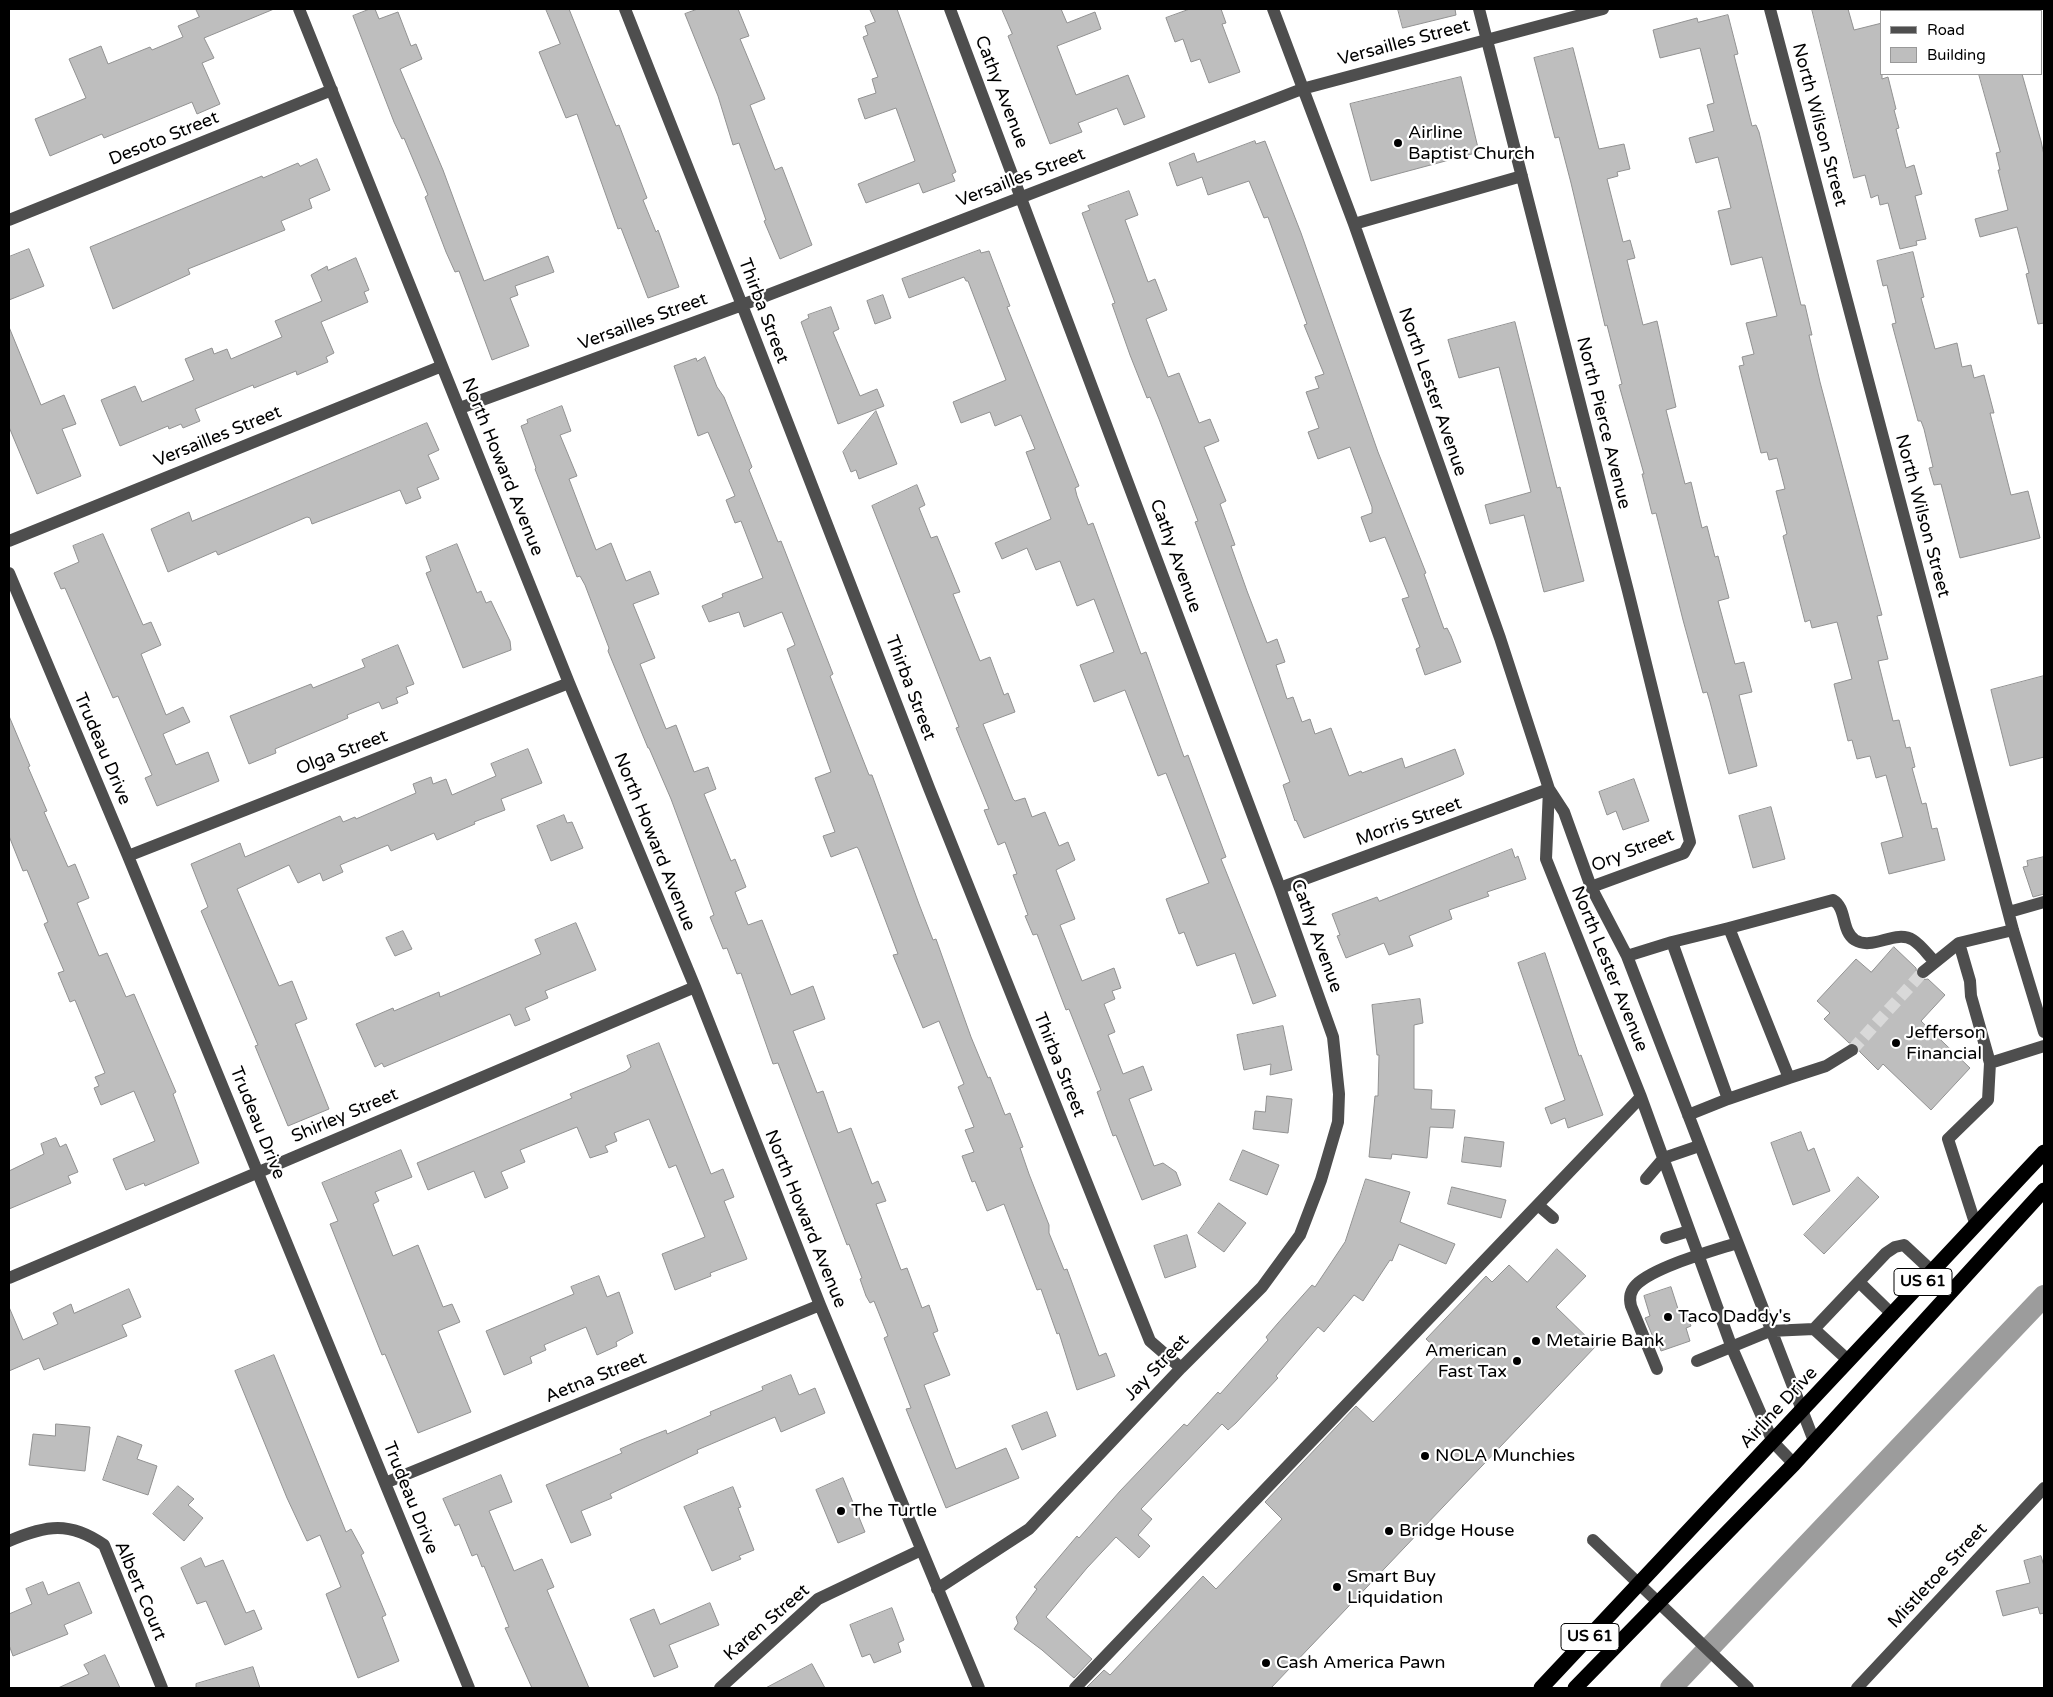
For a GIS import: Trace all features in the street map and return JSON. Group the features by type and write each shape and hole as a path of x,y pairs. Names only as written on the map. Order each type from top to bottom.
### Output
{"highway":[{"name":"Airline Drive","path":"1540,1688 1893,1315 2044,1152"},
{"name":"US 61","path":"1574,1688 1794,1464 2044,1190"}],"street":[{"name":"North Howard Avenue","path":"299,9 569,683 695,987 820,1305 920,1550 980,1688"},
{"name":"Thirba Street","path":"625,9 742,304 933,797 1150,1341 1181,1368"},
{"name":"Cathy Avenue","path":"950,9 1022,196 1280,888 1333,1037 1339,1094 1338,1122"},
{"name":"North Lester Avenue","path":"1273,9 1354,224 1500,638 1549,789 1564,812 1591,887 1627,956 1736,1244 1814,1441"},
{"name":"North Pierce Avenue","path":"1479,9 1635,620 1690,842 1688,848"},
{"name":"Versailles Street","path":"460,408 742,304 1302,89 1603,9"},
{"name":"North Wilson Street","path":"1770,9 2009,912 2044,1032"},
{"name":"Desoto Street","path":"9,220 332,90"},
{"path":"1354,224 1522,176"},
{"name":"Versailles Street","path":"9,541 442,366"},
{"name":"Trudeau Drive","path":"9,573 128,856 469,1688"},
{"name":"Olga Street","path":"128,856 569,683"},
{"name":"North Lester Avenue","path":"1549,789 1546,859 1641,1097 1732,1348 1773,1442 1794,1464"},
{"name":"Morris Street","path":"1280,888 1549,789"},
{"name":"Ory Street","path":"1591,887 1684,853 1688,848"},
{"path":"1627,956 1672,942 1832,900 1840,906 1848,932 1855,940 1873,943 1902,937 1910,938 1935,962"},
{"path":"2009,912 2044,902"},
{"path":"1729,928 1789,1078"},
{"path":"1923,972 1959,943 2014,930"},
{"path":"1672,942 1728,1099"},
{"path":"1959,943 1970,981 1971,996 1990,1062 1988,1100 1948,1139 1976,1226"},
{"name":"Shirley Street","path":"9,1278 695,987"},
{"path":"1990,1062 2044,1046"},
{"path":"1688,1114 1826,1066 1852,1050"},
{"path":"1075,1688 1641,1097"},
{"name":"Jay Street","path":"937,1589 1029,1529 1181,1368 1262,1287 1300,1235 1321,1180 1338,1122"},
{"path":"1646,1179 1664,1158 1699,1146"},
{"path":"1538,1205 1553,1218"},
{"path":"1666,1238 1689,1231"},
{"path":"1657,1369 1629,1297 1635,1286 1643,1280 1697,1255 1736,1244"},
{"path":"1814,1330 1886,1253 1895,1247 1904,1245 1933,1272"},
{"path":"1858,1282 1893,1315"},
{"name":"Aetna Street","path":"385,1483 820,1305"},
{"path":"1697,1361 1770,1331 1814,1330 1849,1361"},
{"name":"Mistletoe Street","path":"1856,1688 2044,1488"},
{"name":"Albert Court","path":"9,1541 31,1531 65,1527 87,1533 104,1545 162,1688"},
{"path":"1593,1540 1746,1686"},
{"name":"Karen Street","path":"720,1688 818,1599 920,1550"}],"building":[{"path":"196,9 274,9 204,38 214,58 202,63 220,104 197,114 192,102 104,138 102,134 50,156 35,119 86,98 69,59 101,46 108,64 150,47 152,50 183,37 178,26 199,17"},
{"path":"370,9 375,9 379,19 398,12 411,46 416,44 422,59 400,69 443,170 484,281 548,256 554,272 515,286 518,295 510,298 529,346 492,360 459,271 455,272 446,252 425,197 428,195 404,138 402,139 394,122 353,16"},
{"path":"546,9 569,9 616,126 619,125 647,198 643,200 656,232 658,230 679,287 648,298 621,228 618,229 577,114 566,118 539,52 560,44"},
{"path":"698,9 738,9 749,36 740,39 765,99 750,105 775,170 782,167 812,245 780,259 764,221 766,220 739,143 733,145 718,96 685,14"},
{"path":"870,9 897,9 956,172 952,174 955,181 923,193 919,183 866,203 858,184 915,161 896,108 865,119 858,99 876,93 872,79 878,77 863,37 868,35 865,26 875,22"},
{"path":"1002,9 1061,9 1067,23 1095,12 1101,29 1057,46 1076,95 1128,75 1145,117 1124,125 1117,108 1078,123 1082,132 1050,144 1008,36 1012,34"},
{"path":"1190,9 1221,9 1226,23 1222,24 1240,72 1209,83 1200,59 1191,62 1183,39 1175,42 1166,18"},
{"path":"1398,9 1455,9 1456,15 1403,28"},
{"path":"1812,9 1848,9 1854,30 1880,24 1880,75 1882,75 1882,79 1888,77 1899,128 1896,129 1906,168 1914,165 1922,194 1915,196 1926,239 1916,241 1917,245 1900,249 1888,203 1880,205 1878,195 1871,198 1865,175 1854,178"},
{"path":"1728,15 1738,54 1734,55 1752,126 1756,125 1759,132 1801,305 1805,305 1812,335 1809,335 1820,382 1882,615 1877,616 1888,659 1878,661 1893,721 1899,720 1906,748 1910,747 1915,767 1912,768 1922,804 1926,803 1932,829 1937,828 1945,860 1889,874 1881,843 1903,837 1886,775 1876,778 1870,756 1857,759 1852,740 1848,741 1834,684 1852,679 1837,622 1812,628 1810,620 1805,622 1783,536 1787,534 1776,491 1785,489 1777,458 1769,460 1767,452 1761,453 1739,366 1744,365 1742,357 1754,354 1746,323 1777,316 1762,257 1731,265 1718,211 1731,208 1718,157 1696,163 1689,138 1714,131 1707,105 1714,103 1700,48 1660,58 1653,30 1697,18 1698,22"},
{"path":"1573,48 1599,149 1624,144 1630,169 1617,172 1618,176 1607,179 1623,242 1630,240 1635,258 1627,260 1643,325 1657,321 1676,407 1666,410 1685,484 1691,482 1702,528 1707,526 1715,557 1718,556 1729,598 1718,601 1735,664 1744,662 1752,692 1739,695 1757,766 1729,774 1707,692 1703,693 1656,513 1652,514 1642,474 1644,474 1619,385 1622,384 1607,325 1605,326 1571,183 1559,137 1555,138 1534,58"},
{"path":"1979,75 2022,75 2044,155 2044,323 2038,324 2026,274 2029,273 2017,227 1980,237 1975,219 2008,210 1998,170 2000,170 1996,153 2000,152"},
{"path":"1461,77 1479,152 1371,181 1350,104"},
{"path":"1255,141 1256,144 1265,141 1301,233 1378,452 1426,573 1424,574 1444,629 1447,628 1461,662 1425,675 1416,649 1420,647 1402,599 1409,597 1385,537 1370,542 1361,517 1372,513 1372,507 1350,447 1318,459 1308,432 1319,428 1306,392 1319,388 1315,377 1324,374 1304,325 1307,324 1268,217 1264,218 1249,181 1208,195 1202,177 1177,186 1169,163 1194,153 1197,162"},
{"path":"317,159 330,190 309,199 312,208 281,221 285,230 188,269 190,274 113,309 90,247 262,176 263,178 298,163 300,166"},
{"path":"1129,191 1138,215 1125,220 1148,282 1155,279 1167,310 1146,319 1168,377 1179,373 1199,423 1210,419 1219,441 1204,447 1226,501 1220,504 1235,545 1231,546 1247,591 1267,643 1277,639 1285,662 1276,665 1287,699 1293,697 1302,722 1310,719 1315,734 1331,728 1349,776 1402,758 1405,768 1455,749 1464,774 1461,776 1304,838 1295,821 1283,785 1290,782 1195,522 1198,521 1150,397 1147,398 1130,355 1112,304 1115,303 1082,213 1090,210 1088,206"},
{"path":"29,249 44,286 9,300 9,257"},
{"path":"980,250 981,253 989,251 1010,306 1007,307 1079,486 1075,488 1088,525 1093,523 1141,654 1146,652 1184,757 1188,755 1226,857 1221,859 1276,996 1253,1004 1235,953 1197,966 1184,932 1179,934 1166,899 1209,883 1166,773 1158,776 1125,690 1094,702 1080,665 1114,652 1094,599 1077,606 1060,561 1036,570 1027,548 1002,559 995,543 1051,519 1026,452 1035,449 1021,415 995,426 990,412 961,423 953,402 1006,380 968,281 964,277 909,298 902,279"},
{"path":"1913,252 1924,297 1921,298 1935,349 1957,343 1962,367 1971,365 1974,378 1984,375 1994,413 1990,413 2011,495 2028,491 2040,538 1960,558 1941,484 1934,485 1929,468 1933,467 1924,429 1921,421 1918,421 1892,324 1896,323 1887,285 1883,286 1877,261"},
{"path":"356,258 369,290 364,292 368,302 321,322 334,353 326,357 328,362 297,375 296,371 254,388 253,385 195,409 200,421 183,428 181,424 169,429 168,426 120,446 101,400 135,386 142,402 194,380 185,359 212,348 214,354 227,349 231,359 282,337 275,321 322,301 311,275 327,266 328,270"},
{"path":"883,295 891,318 875,324 867,301"},
{"path":"831,307 839,329 833,332 860,396 877,389 884,406 838,424 801,322 809,318 808,315"},
{"path":"1515,322 1557,488 1560,487 1584,581 1544,592 1524,515 1490,524 1485,505 1531,492 1499,367 1459,378 1448,340"},
{"path":"9,327 41,405 64,395 76,424 62,429 81,476 37,494 9,427"},
{"path":"705,357 717,387 724,397 749,459 752,467 749,470 778,542 781,541 833,674 830,676 869,775 872,775 933,940 936,939 971,1037 1005,1115 1010,1113 1023,1147 1020,1148 1029,1174 1049,1225 1049,1233 1064,1270 1067,1269 1099,1356 1106,1353 1115,1376 1077,1390 1059,1333 1057,1334 1041,1289 1037,1290 1004,1204 987,1211 975,1181 972,1182 962,1156 974,1152 965,1130 974,1127 958,1087 964,1084 939,1021 923,1028 893,955 898,954 859,850 857,847 831,857 823,836 835,832 815,778 831,772 787,649 795,645 782,612 744,627 739,612 709,622 702,606 723,597 722,594 763,578 741,521 735,523 726,500 735,496 708,432 698,436 674,366 696,358 697,361"},
{"path":"562,406 571,431 560,435 577,476 569,479 596,550 611,543 626,581 650,571 659,594 633,604 655,658 640,664 666,729 676,725 694,772 708,767 716,789 704,794 731,861 735,859 746,887 735,892 748,925 762,920 791,995 813,986 825,1019 793,1031 817,1093 823,1091 838,1133 851,1128 872,1184 878,1181 886,1201 876,1204 901,1270 907,1268 922,1308 929,1305 938,1331 933,1333 950,1375 924,1385 956,1469 1006,1448 1019,1478 946,1508 906,1409 911,1408 884,1338 888,1336 874,1301 870,1303 866,1296 860,1279 862,1278 849,1244 847,1245 778,1063 773,1064 741,973 737,974 727,948 723,949 710,917 714,915 671,799 608,651 609,648 585,585 580,576 577,577 535,469 521,426 528,423 527,420"},
{"path":"876,411 897,464 859,479 856,470 851,472 843,452"},
{"path":"427,423 439,450 428,455 439,479 417,488 421,498 406,504 400,490 312,524 310,518 307,517 218,555 216,551 168,572 151,529 189,512 192,521"},
{"path":"917,485 925,505 919,508 931,538 937,536 960,592 953,594 980,661 990,657 1004,695 1008,693 1015,712 983,724 1013,799 1015,801 1025,798 1032,817 1045,812 1059,846 1068,842 1075,860 1056,870 1075,919 1060,925 1082,981 1114,968 1121,988 1112,991 1115,999 1104,1004 1115,1032 1108,1035 1123,1074 1143,1066 1152,1090 1129,1099 1154,1166 1163,1163 1176,1172 1181,1185 1142,1200 1116,1135 1113,1136 1097,1092 1101,1090 1069,1009 1066,1010 1037,934 1033,935 1025,916 1028,915 1013,875 1017,874 1005,842 998,845 984,810 989,809 956,728 959,727 872,506"},
{"path":"103,534 143,625 151,622 161,645 141,654 166,715 183,707 190,722 163,734 176,765 208,752 219,781 157,806 145,778 152,775 118,696 113,698 65,588 61,589 54,573 79,562 73,546"},
{"path":"457,544 477,593 481,591 486,603 491,601 510,641 511,650 463,668 426,573 431,571 426,557"},
{"path":"398,645 414,684 406,687 408,693 396,698 398,703 382,709 379,702 347,715 348,718 275,749 276,753 249,764 230,716 311,684 313,688 365,667 362,660"},
{"path":"2044,676 2044,757 2010,766 1991,690"},
{"path":"9,716 47,811 44,812 68,867 75,864 89,898 77,903 99,956 107,953 126,997 134,994 176,1092 173,1094 199,1163 145,1186 144,1183 126,1190 113,1159 155,1141 134,1091 101,1105 94,1088 99,1086 95,1077 105,1073 75,1000 70,1002 58,973 64,971 44,924 48,922 27,870 23,871 9,836"},
{"path":"528,749 542,783 501,799 505,810 474,822 475,824 437,840 434,833 391,851 388,845 340,865 343,872 323,881 320,873 298,883 289,865 237,889 279,986 292,981 307,1019 295,1024 329,1109 288,1126 255,1046 258,1045 201,911 208,907 191,864 240,843 245,857 340,816 343,822 355,817 356,819 416,793 413,784 431,777 433,784 446,779 452,795 496,776 491,764"},
{"path":"1634,779 1649,821 1623,830 1616,811 1607,815 1599,792"},
{"path":"1771,807 1785,859 1753,868 1739,816"},
{"path":"564,815 567,823 572,822 583,848 551,861 537,826"},
{"path":"1512,849 1515,858 1518,856 1526,879 1487,892 1489,896 1449,910 1452,919 1409,936 1413,946 1389,955 1384,943 1346,958 1337,936 1340,935 1332,914 1377,897 1379,901"},
{"path":"2044,857 2044,894 2033,897 2023,867 2028,866 2027,861"},
{"path":"576,923 596,970 545,991 548,998 525,1008 530,1020 515,1026 510,1014 384,1067 382,1063 375,1067 356,1024 393,1008 394,1011 439,992 440,997 541,954 535,940"},
{"path":"403,931 412,949 395,956 386,938"},
{"name":"Jefferson Financial","path":"1894,947 1916,968 1917,977 1921,980 1928,979 1945,995 1921,1021 1970,1068 1931,1110 1883,1064 1878,1070 1860,1052 1856,1043 1849,1043 1824,1019 1830,1013 1817,1001 1856,959 1871,972"},
{"path":"1545,953 1579,1056 1581,1055 1603,1115 1568,1128 1565,1118 1551,1124 1545,1108 1565,1100 1518,963"},
{"path":"1420,999 1423,1023 1414,1025 1414,1089 1432,1090 1431,1109 1455,1110 1453,1128 1430,1127 1427,1158 1392,1154 1391,1159 1369,1157 1375,1096 1378,1096 1379,1055 1377,1055 1372,1005"},
{"path":"1283,1026 1292,1070 1270,1075 1271,1064 1244,1070 1237,1035"},
{"path":"659,1043 711,1174 723,1169 734,1197 724,1201 747,1259 710,1273 711,1276 675,1290 662,1254 705,1237 676,1165 669,1168 649,1119 614,1133 617,1141 605,1146 608,1152 590,1158 577,1127 520,1150 525,1162 501,1172 508,1188 485,1198 474,1171 428,1190 417,1163 572,1098 570,1094 626,1071 631,1067 627,1056"},
{"path":"1267,1096 1292,1099 1288,1133 1253,1129 1255,1111 1265,1112"},
{"path":"1801,1132 1808,1151 1814,1148 1830,1191 1793,1205 1771,1143"},
{"path":"1465,1137 1504,1142 1501,1167 1462,1162"},
{"path":"56,1138 60,1147 66,1144 78,1172 68,1176 71,1183 9,1209 9,1171 44,1154 41,1144"},
{"path":"401,1150 412,1177 375,1192 379,1201 373,1204 393,1256 418,1245 443,1307 452,1304 460,1322 438,1331 471,1412 418,1433 385,1354 382,1355 330,1224 338,1221 322,1183"},
{"path":"1243,1150 1279,1165 1267,1195 1230,1180"},
{"path":"1858,1177 1879,1197 1824,1254 1804,1235"},
{"path":"1366,1179 1410,1192 1400,1222 1455,1244 1446,1264 1399,1244 1392,1261 1390,1260 1363,1301 1354,1295 1324,1332 1318,1327 1276,1376 1278,1378 1236,1423 1228,1430 1222,1424 1141,1509 1152,1519 1138,1535 1150,1546 1139,1558 1116,1537 1087,1568 1046,1617 1092,1659 1074,1678 1014,1629 1018,1623 1016,1617 1037,1589 1034,1587 1077,1536 1079,1538 1120,1491 1184,1424 1187,1426 1218,1392 1220,1394 1268,1340 1266,1337 1278,1323 1312,1285 1315,1287 1345,1242"},
{"path":"1452,1187 1506,1200 1501,1218 1448,1204"},
{"path":"1219,1203 1246,1223 1224,1252 1198,1233"},
{"path":"1187,1235 1196,1267 1165,1278 1154,1246"},
{"path":"1557,1249 1586,1276 1556,1307 1596,1346 1271,1688 1086,1688 1104,1670 1110,1675 1203,1576 1216,1589 1282,1519 1265,1502 1356,1406 1373,1422 1440,1352 1426,1339 1486,1276 1492,1282 1509,1265 1527,1282"},
{"path":"599,1276 607,1297 619,1292 633,1333 616,1342 617,1346 597,1355 586,1327 544,1345 546,1350 530,1357 532,1363 504,1375 486,1331 574,1294 571,1287"},
{"name":"Taco Daddy's","path":"1671,1287 1679,1312 1685,1311 1691,1326 1686,1328 1690,1341 1661,1351 1656,1336 1653,1337 1645,1318 1650,1316 1644,1296"},
{"path":"129,1289 141,1317 122,1325 127,1336 44,1370 39,1358 9,1371 9,1307 23,1340 58,1324 53,1313 71,1304 74,1313"},
{"path":"274,1355 346,1532 351,1529 364,1553 361,1555 386,1615 382,1617 399,1661 358,1678 326,1594 341,1587 320,1535 307,1541 287,1498 235,1371"},
{"path":"791,1375 799,1395 815,1388 825,1413 781,1432 775,1417 697,1450 698,1453 610,1494 612,1498 581,1511 591,1535 571,1543 546,1485 622,1453 620,1449 636,1442 666,1430 667,1434 711,1415 710,1412 763,1390 762,1387"},
{"path":"1047,1412 1056,1436 1022,1450 1012,1426"},
{"path":"56,1424 90,1427 85,1471 29,1465 33,1434 55,1436"},
{"path":"118,1436 142,1445 137,1459 157,1466 148,1495 103,1480"},
{"path":"501,1475 512,1502 489,1511 514,1571 542,1559 554,1587 547,1590 589,1688 532,1688 505,1628 509,1627 484,1566 482,1567 477,1554 472,1556 459,1524 455,1526 443,1499"},
{"name":"The Turtle","path":"843,1478 865,1532 838,1543 816,1490"},
{"path":"178,1486 194,1499 188,1505 203,1518 184,1541 153,1514"},
{"path":"733,1487 741,1507 738,1508 754,1550 739,1556 741,1559 712,1571 684,1507"},
{"path":"2041,1556 2044,1566 2044,1613 2040,1614 2038,1607 2003,1616 1996,1591 2030,1583 2024,1561"},
{"path":"201,1558 205,1567 223,1560 246,1613 254,1610 262,1629 225,1645 206,1601 197,1604 181,1568"},
{"path":"43,1582 48,1595 79,1582 92,1613 64,1625 68,1634 13,1656 9,1645 9,1614 32,1604 26,1589"},
{"path":"710,1603 719,1625 669,1645 678,1667 654,1677 630,1619 654,1609 660,1624"},
{"path":"892,1608 904,1640 898,1643 901,1652 874,1663 870,1654 862,1657 850,1625"},
{"path":"105,1655 120,1688 58,1688 89,1674 84,1665"},
{"path":"812,1664 825,1688 766,1688"},
{"path":"253,1667 260,1688 196,1688 196,1684"}],"waterway":[{"path":"1671,1688 2044,1296"}],"tunnel":[{"path":"1852,1050 1923,972"}],"place":[{"name":"Airline Baptist Church","path":"1398,143"},
{"name":"Jefferson Financial","path":"1896,1043"},
{"name":"Taco Daddy's","path":"1668,1317"},
{"name":"Metairie Bank","path":"1536,1341"},
{"name":"American Fast Tax","path":"1517,1361"},
{"name":"NOLA Munchies","path":"1425,1456"},
{"name":"The Turtle","path":"841,1511"},
{"name":"Bridge House","path":"1389,1531"},
{"name":"Smart Buy Liquidation","path":"1337,1587"},
{"name":"Cash America Pawn","path":"1266,1663"}]}
